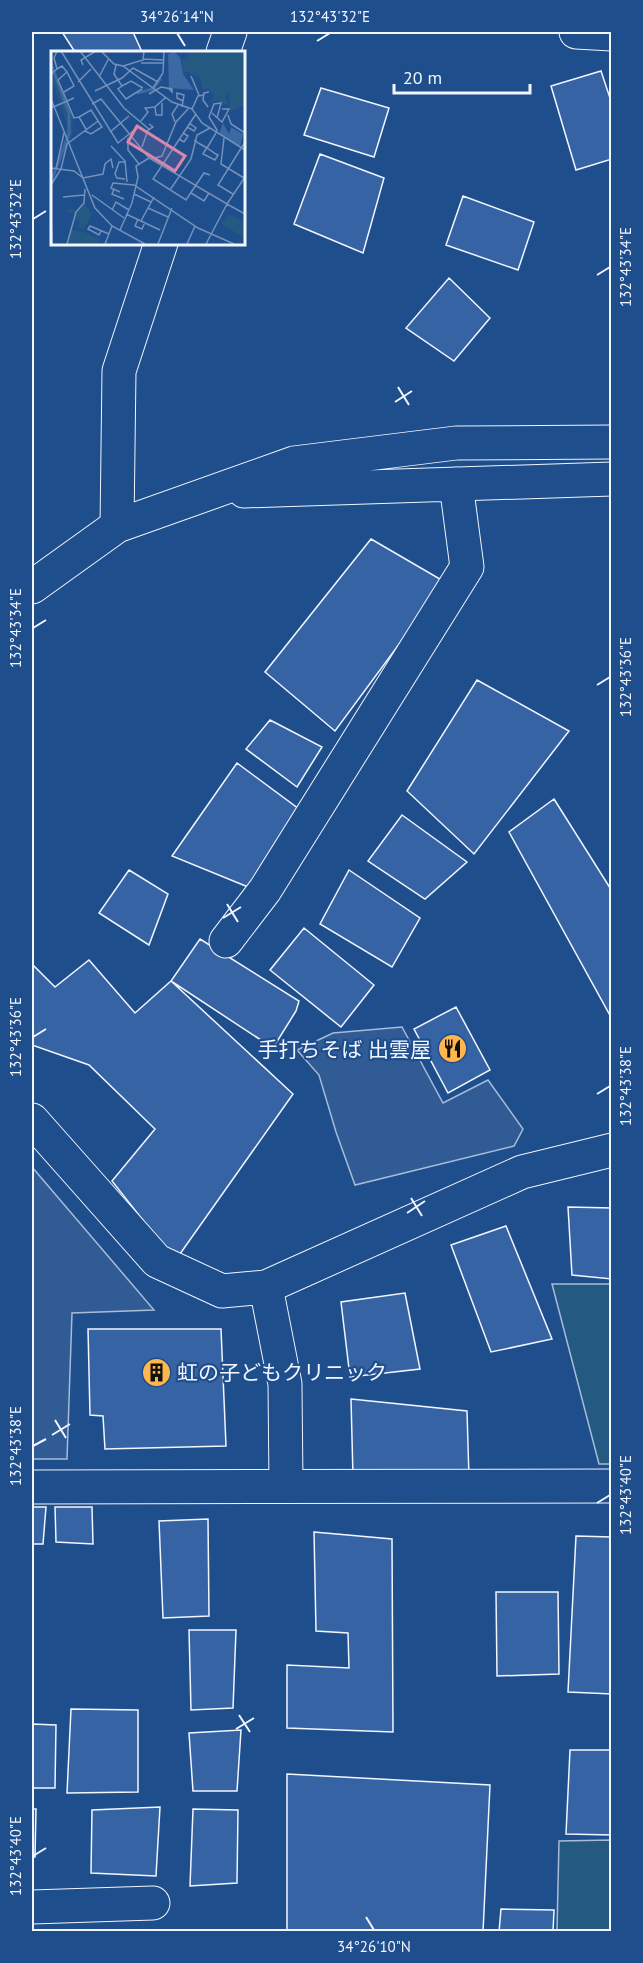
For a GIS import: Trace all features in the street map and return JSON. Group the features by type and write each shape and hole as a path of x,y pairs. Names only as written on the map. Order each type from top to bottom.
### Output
{"street":[{"path":"223,51 230,32"},
{"path":"576,32 612,34"},
{"path":"117,526 119,371 161,244"},
{"path":"32,587 117,526 294,463 456,443 612,442"},
{"path":"216,492 612,479"},
{"path":"226,941 265,890 467,567 456,484"},
{"path":"32,1120 157,1261 222,1291 266,1287 522,1172 612,1150"},
{"path":"266,1287 285,1384 286,1486"},
{"path":"32,1487 612,1486"},
{"path":"32,1907 153,1903"}],"shaded area":[{"path":"402,1027 443,1103 488,1080 523,1129 514,1146 355,1185 319,1075 297,1050 333,1033"},
{"path":"32,1167 154,1310 72,1313 67,1459 32,1459"},
{"path":"552,1284 611,1284 611,1464 599,1464"},
{"path":"611,1840 611,1931 557,1931 559,1841"}],"building":[{"path":"62,32 133,32 142,51 74,51"},
{"path":"601,71 612,104 612,159 576,170 551,86"},
{"path":"321,88 389,108 374,157 304,135"},
{"path":"320,154 384,178 363,253 294,224"},
{"path":"463,196 534,222 518,270 446,245"},
{"path":"449,278 490,318 454,361 406,328"},
{"path":"371,539 445,582 335,731 265,672"},
{"path":"477,680 569,731 474,854 407,791"},
{"path":"270,720 322,747 297,787 246,749"},
{"path":"237,763 299,809 253,889 172,856"},
{"path":"554,799 612,891 612,1019 509,832"},
{"path":"402,815 467,862 425,899 368,861"},
{"path":"129,870 168,894 149,945 99,913"},
{"path":"349,870 420,918 392,967 320,924"},
{"path":"304,928 374,985 341,1027 270,970"},
{"path":"200,939 299,1001 296,1011 273,1048 171,981"},
{"path":"89,960 135,1013 171,981 293,1094 175,1261 112,1181 155,1129 89,1065 32,1045 32,964 55,987"},
{"name":"手打ちそば 出雲屋","path":"456,1007 490,1070 448,1093 414,1029"},
{"path":"568,1207 612,1208 612,1279 572,1275"},
{"path":"506,1226 552,1339 491,1352 451,1245"},
{"path":"405,1293 420,1369 350,1377 341,1302"},
{"name":"虹の子どもクリニック","path":"88,1329 221,1329 226,1446 105,1449 103,1416 90,1415"},
{"path":"351,1399 467,1411 469,1478 353,1477"},
{"path":"32,1507 46,1507 43,1544 32,1544"},
{"path":"55,1507 92,1507 93,1544 56,1542"},
{"path":"208,1519 209,1616 163,1618 159,1521"},
{"path":"314,1532 392,1539 393,1732 287,1728 287,1665 349,1668 348,1633 316,1631"},
{"path":"576,1536 612,1537 612,1694 568,1692"},
{"path":"496,1592 558,1592 559,1674 497,1676"},
{"path":"189,1630 236,1630 233,1708 191,1710"},
{"path":"71,1709 138,1710 138,1792 67,1793"},
{"path":"32,1724 56,1725 55,1788 32,1788"},
{"path":"241,1730 237,1791 193,1791 189,1733"},
{"path":"570,1750 612,1750 612,1835 566,1834"},
{"path":"287,1774 490,1785 483,1932 287,1932"},
{"path":"160,1807 156,1876 91,1873 92,1810"},
{"path":"32,1809 36,1809 35,1857 32,1857"},
{"path":"193,1809 238,1810 237,1883 190,1886"},
{"path":"501,1909 554,1910 553,1932 499,1932"}],"place":[{"name":"手打ちそば 出雲屋","path":"452,1049"},
{"name":"虹の子どもクリニック","path":"156,1372"}]}
